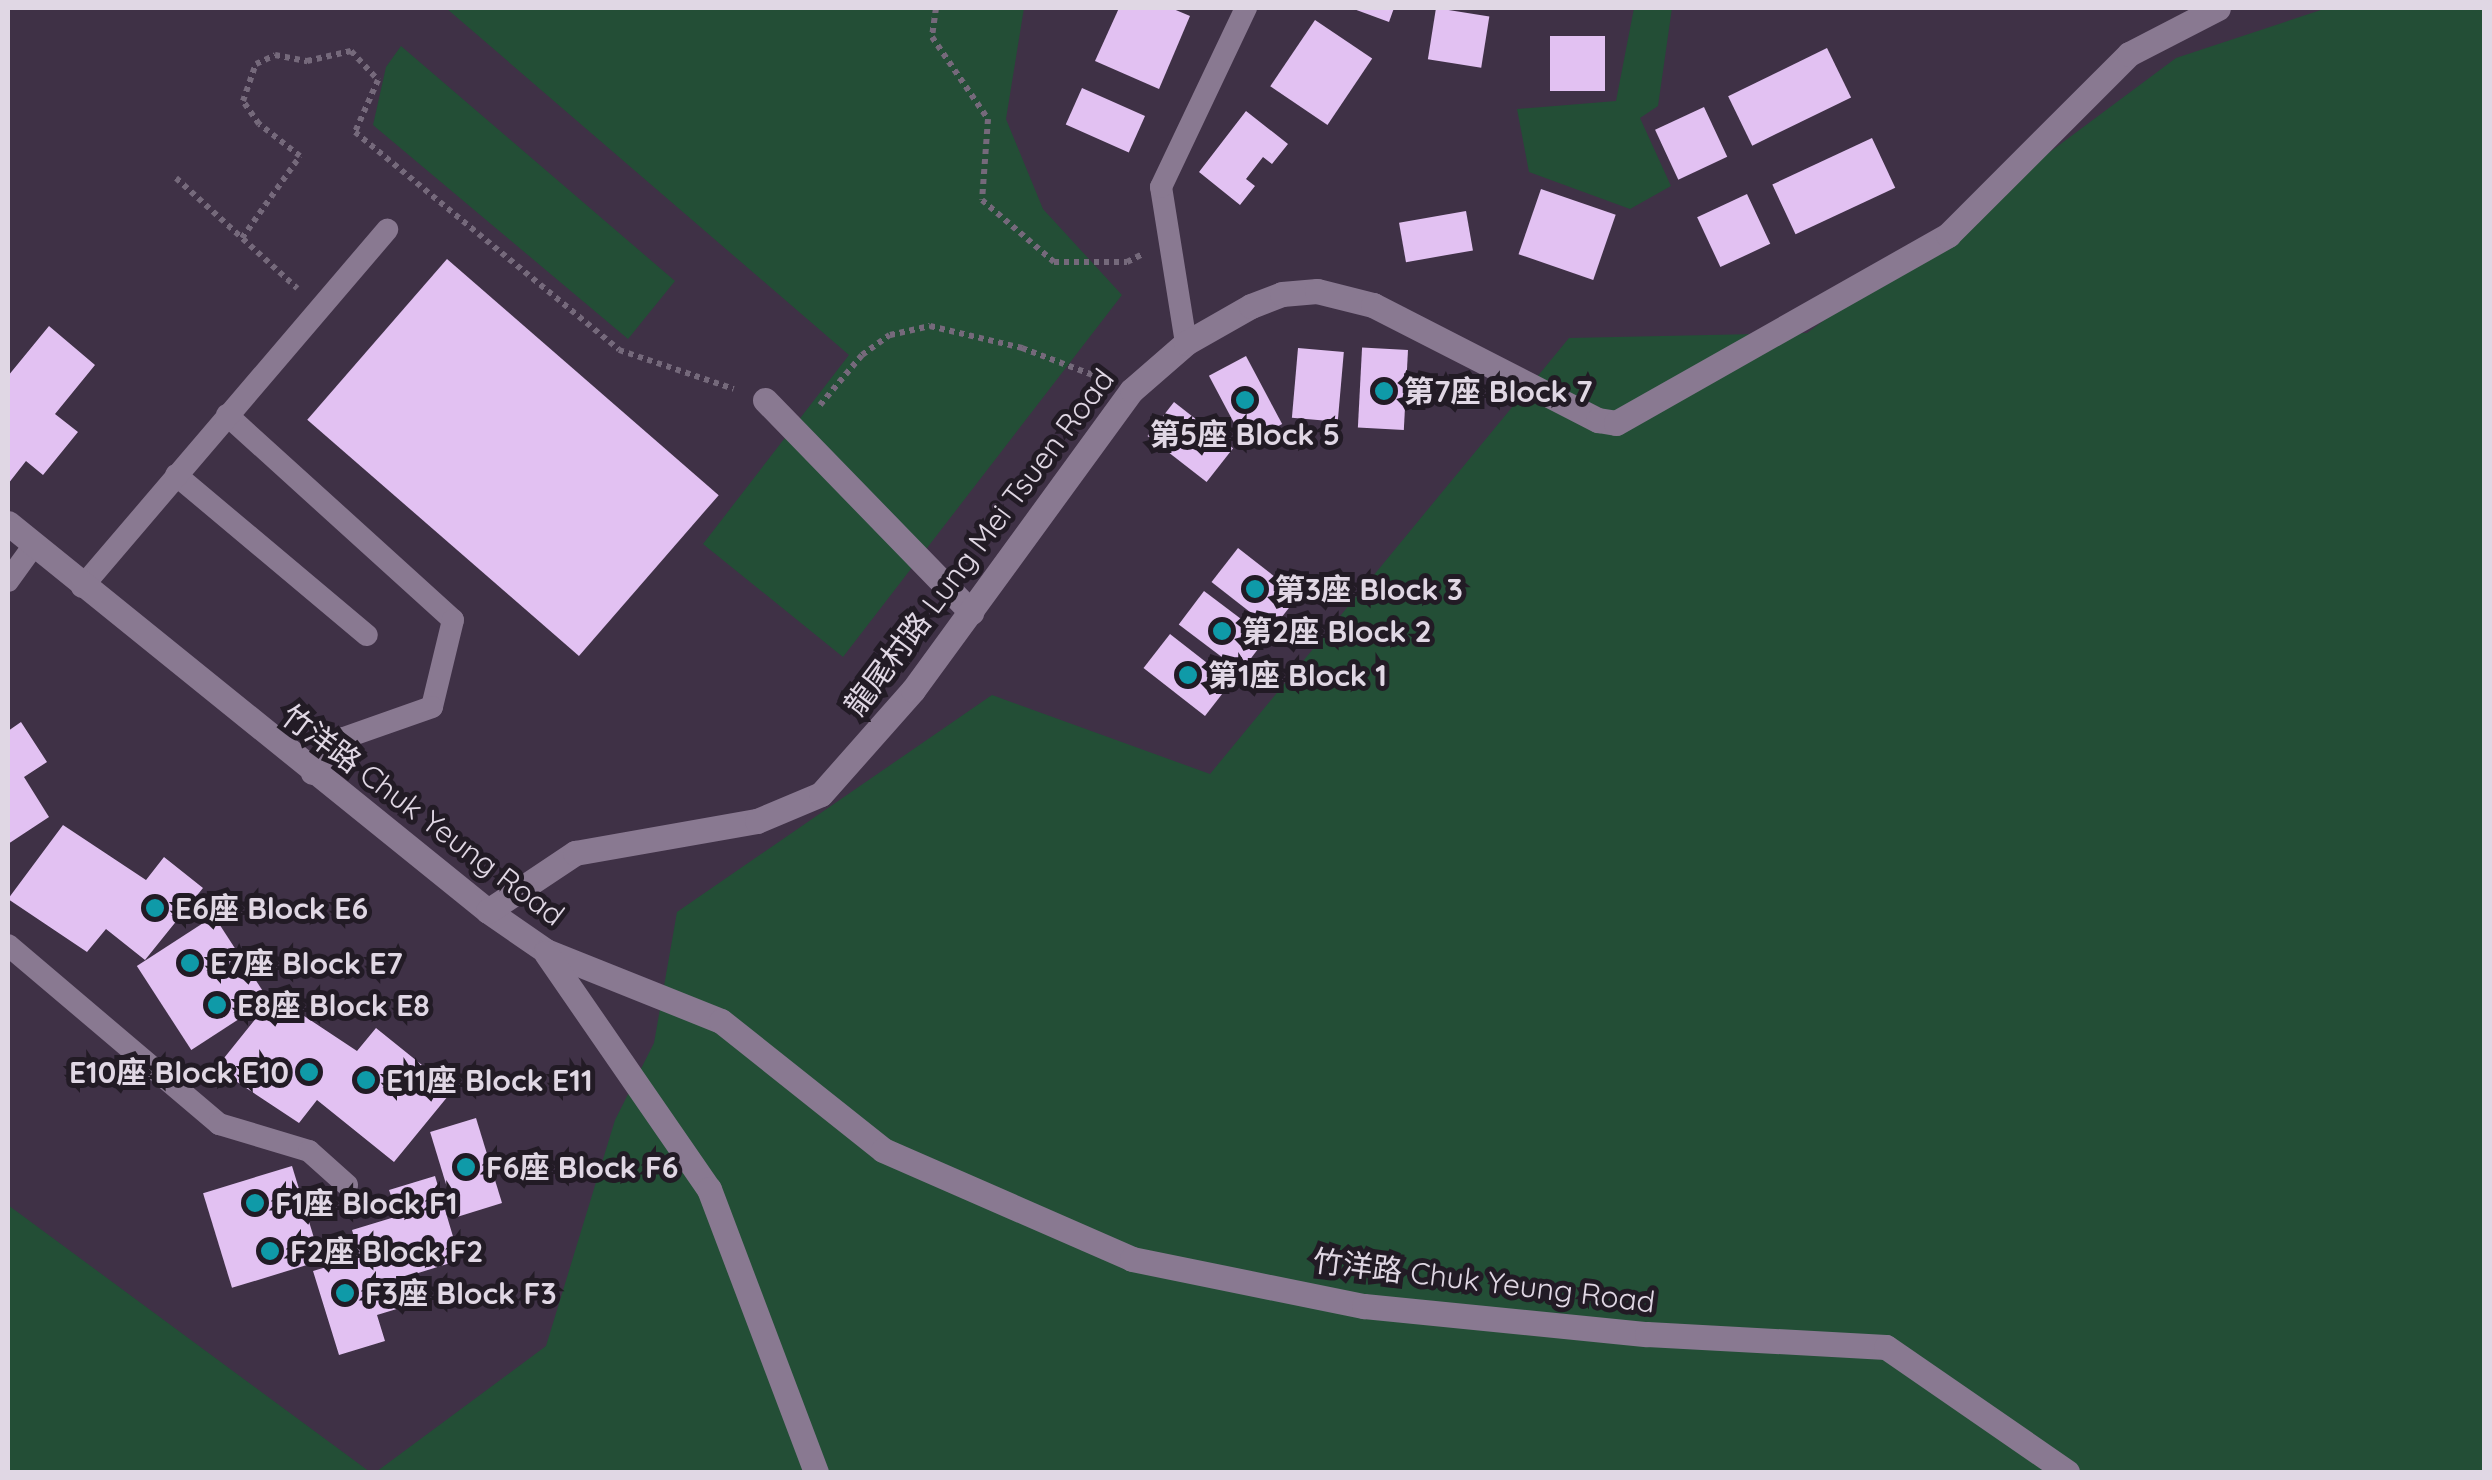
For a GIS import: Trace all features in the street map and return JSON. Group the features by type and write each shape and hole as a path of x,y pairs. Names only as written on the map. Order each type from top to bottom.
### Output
{"street":[{"name":"龍尾村路 Lung Mei Tsuen Road","path":"488,910 575,853 757,822 821,794 971,612 1132,390 1186,343 1282,294 1317,291 1373,305 1598,420 1616,423 1948,235 2129,54 2218,8"},
{"path":"764,400 971,612"},
{"name":"竹洋路 Chuk Yeung Road","path":"8,523 312,774 488,910 546,951 721,1021 883,1150 1132,1259 1364,1306 1647,1334 1886,1348 2068,1472"},
{"path":"546,951 709,1188 816,1472"}],"lane":[{"path":"1186,343 1167,242 1162,180 1246,8"},
{"path":"82,587 387,230"},
{"path":"227,415 453,620 432,707 344,738 312,774"},
{"path":"176,475 367,636"},
{"path":"8,580 34,545"},
{"path":"8,945 219,1124 309,1151 347,1186"}],"path":[{"path":"936,8 932,37 988,119 982,200 1054,262 1127,262 1167,242"},
{"path":"242,238 300,156 260,124 243,101 256,64 274,54 308,60 352,51 378,80 354,132 619,350 764,400"},
{"path":"176,178 320,309"},
{"path":"796,433 862,354 890,335 930,326 1022,348 1132,390"}],"green space":[{"path":"446,8 1024,8 1006,119 1043,209 1122,295 843,657 703,544 849,355"},
{"path":"1634,8 1672,8 1658,106 1640,118 1671,186 1630,209 1529,172 1517,109 1616,101"},
{"path":"2327,8 2484,8 2484,1472 376,1472 546,1346 615,1120 654,1043 677,912 992,695 1210,774 1569,338 1807,333 2176,58"},
{"path":"401,46 675,281 628,339 373,125 386,67"},
{"path":"8,1205 370,1472 8,1472"}],"building":[{"path":"1119,8 1171,8 1190,16 1159,89 1095,61"},
{"path":"1351,8 1394,8 1389,22"},
{"path":"1436,8 1489,16 1481,68 1428,59"},
{"path":"1315,20 1372,59 1327,125 1270,86"},
{"path":"1550,36 1605,36 1605,91 1550,91"},
{"path":"1827,48 1851,97 1752,146 1728,96"},
{"path":"1082,88 1145,116 1129,153 1066,125"},
{"path":"1704,107 1727,157 1678,180 1655,130"},
{"path":"1246,111 1288,144 1272,164 1263,157 1246,179 1255,186 1240,205 1199,172"},
{"path":"1872,138 1895,188 1796,234 1772,184"},
{"path":"1541,189 1616,215 1593,280 1519,254"},
{"path":"1747,194 1770,244 1720,267 1697,217"},
{"path":"1466,211 1473,250 1406,262 1399,223"},
{"path":"447,259 719,495 579,656 307,420"},
{"path":"49,326 95,365 55,414 78,432 43,475 26,461 8,484 8,376"},
{"path":"1298,348 1344,352 1338,422 1292,418"},
{"name":"第7座 Block 7","path":"1362,348 1408,350 1404,430 1358,427"},
{"name":"第5座 Block 5","path":"1246,356 1282,424 1245,444 1209,376"},
{"path":"1174,402 1233,448 1207,482 1148,436"},
{"name":"第3座 Block 3","path":"1238,548 1299,595 1272,629 1212,582"},
{"name":"第2座 Block 2","path":"1204,591 1266,638 1241,671 1179,625"},
{"name":"第1座 Block 1","path":"1170,634 1231,682 1205,716 1144,668"},
{"path":"21,722 47,762 24,777 49,817 8,844 8,731"},
{"path":"63,825 146,880 164,857 203,888 145,960 106,929 87,952 8,899"},
{"path":"214,916 268,1000 191,1050 137,966"},
{"path":"274,996 357,1051 376,1028 453,1090 394,1162 317,1100 299,1123 216,1068"},
{"name":"F6座 Block F6","path":"476,1118 502,1203 456,1217 430,1132"},
{"path":"292,1166 321,1261 232,1288 203,1193"},
{"path":"435,1176 460,1260 415,1274 423,1301 377,1315 385,1341 339,1355 313,1271 360,1257 352,1230 398,1216 389,1190"}],"place":[{"name":"第7座 Block 7","path":"1384,391"},
{"name":"第5座 Block 5","path":"1245,400"},
{"name":"第3座 Block 3","path":"1255,589"},
{"name":"第2座 Block 2","path":"1222,631"},
{"name":"第1座 Block 1","path":"1188,675"},
{"name":"E6座 Block E6","path":"155,908"},
{"name":"E7座 Block E7","path":"190,963"},
{"name":"E8座 Block E8","path":"217,1005"},
{"name":"E10座 Block E10","path":"309,1072"},
{"name":"E11座 Block E11","path":"366,1080"},
{"name":"F6座 Block F6","path":"466,1167"},
{"name":"F1座 Block F1","path":"255,1203"},
{"name":"F2座 Block F2","path":"270,1251"},
{"name":"F3座 Block F3","path":"345,1293"}]}
